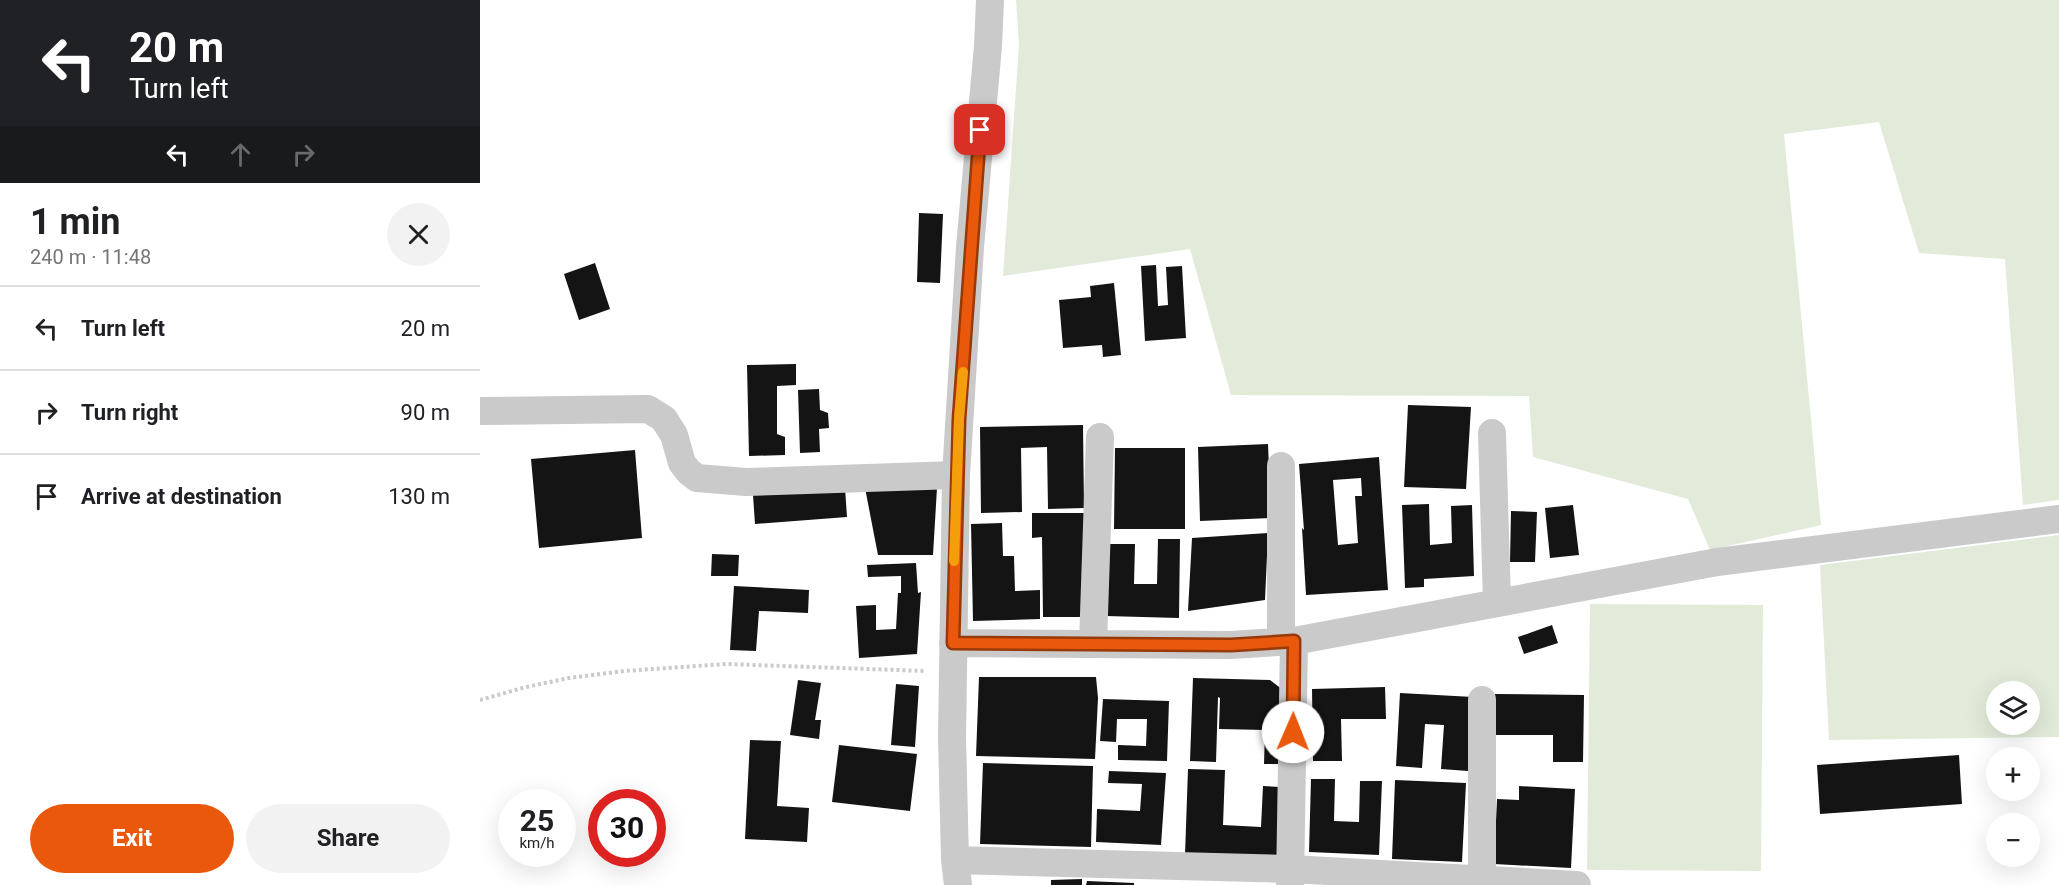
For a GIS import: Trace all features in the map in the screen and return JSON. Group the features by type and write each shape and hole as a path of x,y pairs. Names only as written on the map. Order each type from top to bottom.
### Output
{"street":[{"path":"990,0 970,247 957,475 952,737 957,873 1290,877 1577,885"},
{"path":"480,411 648,409 664,419 674,435 682,463 697,478 746,482 957,475"},
{"path":"1492,433 1497,602"},
{"path":"1093,644 1100,437"},
{"path":"1281,466 1287,641 1290,877"},
{"path":"953,643 1231,645 1287,641 1717,562 2059,519"},
{"path":"1473,881 1482,700"}],"path":[{"path":"480,700 569,678 624,670 726,664 954,672"}],"green space":[{"path":"1016,0 2059,0 2059,500 2023,505 2005,259 1919,253 1879,122 1784,134 1821,525 1710,550 1688,499 1533,457 1529,396 1231,395 1190,249 1003,276 1019,45"},
{"path":"2059,535 2059,737 1829,740 1820,565"},
{"path":"1590,604 1763,605 1761,871 1587,870"}],"building":[{"path":"919,213 943,214 940,283 917,282"},
{"path":"595,263 610,309 579,320 564,274"},
{"path":"1156,265 1158,306 1168,305 1166,267 1182,266 1186,338 1145,341 1141,266"},
{"path":"1114,283 1121,355 1103,357 1102,345 1063,348 1059,300 1091,297 1090,286"},
{"path":"796,364 796,385 777,386 777,434 785,437 785,455 749,456 747,365"},
{"path":"819,389 820,410 828,413 829,428 819,429 820,452 800,453 798,390"},
{"path":"1408,405 1471,407 1466,489 1404,487"},
{"path":"1083,425 1084,508 1048,509 1047,447 1021,448 1022,512 981,513 980,427"},
{"path":"1268,444 1271,518 1200,521 1198,447"},
{"path":"1115,448 1185,448 1185,529 1114,529"},
{"path":"635,450 642,538 539,548 531,459"},
{"path":"1379,457 1388,590 1306,595 1299,464","holes":["1361,478 1362,496 1355,496 1358,543 1338,545 1333,480"]},
{"path":"845,488 847,517 755,524 753,495"},
{"path":"865,488 937,488 933,555 878,555"},
{"path":"1429,504 1430,545 1452,543 1451,506 1472,505 1474,576 1424,579 1424,587 1405,588 1402,505"},
{"path":"1573,505 1579,555 1550,558 1545,508"},
{"path":"1511,511 1537,512 1535,562 1510,562"},
{"path":"1032,513 1085,513 1085,617 1043,617 1042,537 1032,538"},
{"path":"1002,523 1003,556 1014,556 1015,591 1040,590 1040,619 973,621 971,524"},
{"path":"1268,533 1265,600 1188,611 1192,538"},
{"path":"1158,539 1180,539 1179,618 1106,616 1108,544 1135,544 1134,584 1157,584"},
{"path":"712,554 739,555 738,576 711,576"},
{"path":"916,563 918,593 921,592 917,654 859,658 856,606 876,605 876,630 896,629 898,593 901,593 901,576 868,577 867,565"},
{"path":"734,586 809,590 808,613 759,611 756,651 730,650"},
{"path":"1552,625 1558,643 1524,654 1518,637"},
{"path":"979,677 1096,677 1098,698 1095,759 976,756"},
{"path":"1193,678 1270,680 1283,690 1280,764 1264,764 1265,730 1219,729 1220,698 1218,697 1216,762 1190,761"},
{"path":"798,680 821,683 815,720 821,720 819,739 790,735"},
{"path":"896,684 919,686 915,747 891,745"},
{"path":"1385,687 1386,719 1341,719 1342,761 1313,761 1312,689"},
{"path":"1400,693 1473,697 1468,771 1441,769 1444,725 1425,724 1422,768 1396,766"},
{"path":"1495,694 1584,695 1583,762 1553,762 1553,735 1495,735"},
{"path":"1103,699 1169,701 1167,761 1118,760 1118,745 1146,746 1147,719 1117,719 1116,742 1100,741"},
{"path":"750,740 781,741 777,806 809,808 807,842 745,839"},
{"path":"839,745 917,754 910,811 832,802"},
{"path":"1959,755 1962,804 1820,814 1817,765"},
{"path":"983,763 1093,766 1091,847 980,844"},
{"path":"1188,769 1225,770 1223,825 1261,827 1263,786 1281,787 1278,859 1185,855"},
{"path":"1109,771 1166,773 1161,845 1096,842 1097,809 1140,811 1142,784 1108,783"},
{"path":"1311,779 1335,779 1334,821 1359,822 1360,781 1382,781 1379,855 1309,852"},
{"path":"1395,780 1466,783 1462,862 1392,859"},
{"path":"1519,786 1575,789 1571,868 1494,864 1497,799 1519,800"},
{"path":"1082,879 1082,885 1051,885 1051,880"},
{"path":"1087,881 1134,883 1134,885 1086,885"}],"slow traffic":[{"path":"954,561 963,372"}],"route":[{"path":"980,130 959,419 953,643 1231,645 1294,641 1293,732"}]}
